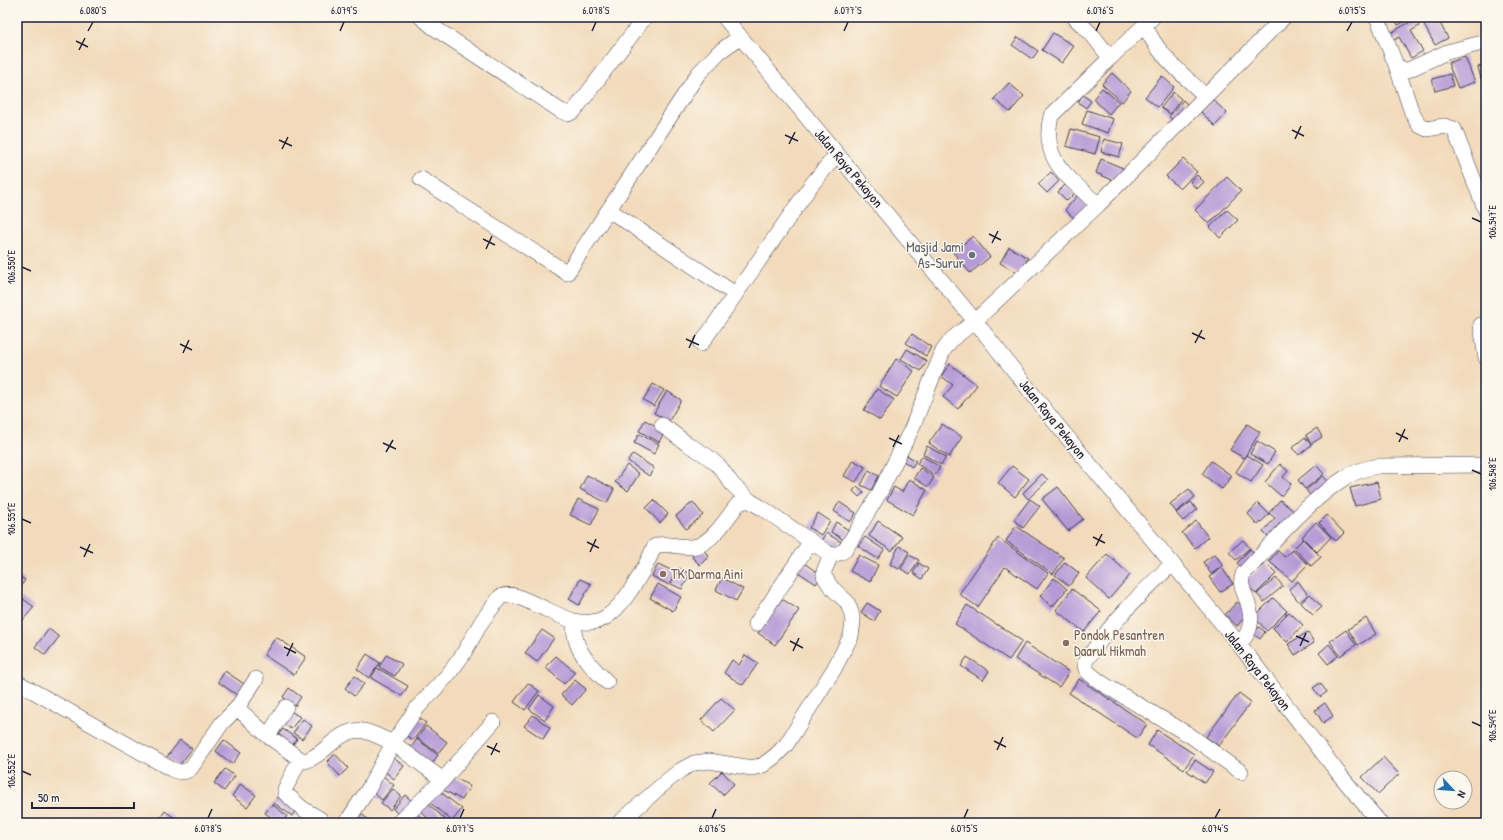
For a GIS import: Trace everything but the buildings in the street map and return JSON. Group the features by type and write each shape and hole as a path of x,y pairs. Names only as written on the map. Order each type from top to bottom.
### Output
{"street":[{"path":"420,17 436,22 561,111 568,114 574,111 645,17"},
{"name":"Jalan Raya Pekayon","path":"724,17 837,154 972,323 1239,644 1339,774 1380,823"},
{"path":"1074,17 1094,37 1110,58"},
{"path":"662,425 686,443 707,456 720,467 732,484 750,501 831,555 845,550 880,492 912,428 943,351 952,339 972,323 1098,205 1284,17"},
{"path":"1377,17 1412,113 1419,125 1427,130 1444,126 1454,129 1486,211"},
{"path":"1098,205 1059,168 1055,161 1048,138 1048,128 1051,116 1149,21"},
{"path":"1149,21 1150,36 1161,54 1205,96"},
{"path":"421,179 567,273 698,74 719,52 740,37"},
{"path":"1396,66 1404,70 1408,70 1447,52 1486,42"},
{"path":"701,344 812,184 837,154"},
{"path":"609,210 735,294"},
{"path":"1481,325 1486,358"},
{"path":"1239,644 1246,637 1251,624 1249,608 1240,586 1243,574 1316,500 1347,476 1365,468 1378,466 1486,465"},
{"path":"346,823 369,788 393,743 417,708 447,676 462,656 482,621 500,597 504,595 516,596 574,621 586,622 600,620 607,617 625,597 646,565 656,545 662,544 684,548 704,543 711,537 738,504 744,501 750,501"},
{"path":"756,624 811,541"},
{"path":"619,823 668,780 681,770 694,763 709,762 752,768 763,765 786,745 834,669 851,636 854,622 852,612 847,602 831,587 824,576 824,571 831,555"},
{"path":"1172,564 1134,601 1100,640 1086,661 1086,667 1091,674 1103,684 1191,736 1241,772"},
{"path":"574,621 576,640 580,650 594,669 607,682"},
{"path":"17,682 171,769 185,772 191,768 222,723 238,708 256,679"},
{"path":"268,736 286,707"},
{"path":"238,708 268,736 300,760 310,760 336,738 347,732 366,732 393,743 443,780"},
{"path":"398,823 443,780 493,722"},
{"path":"300,760 285,789 285,793 303,809 320,820"}],"place":[{"name":"Masjid Jami As-Surur","path":"972,255"},
{"name":"TK Darma Aini","path":"663,574"},
{"name":"Pondok Pesantren Daarul Hikmah","path":"1066,643"}]}
